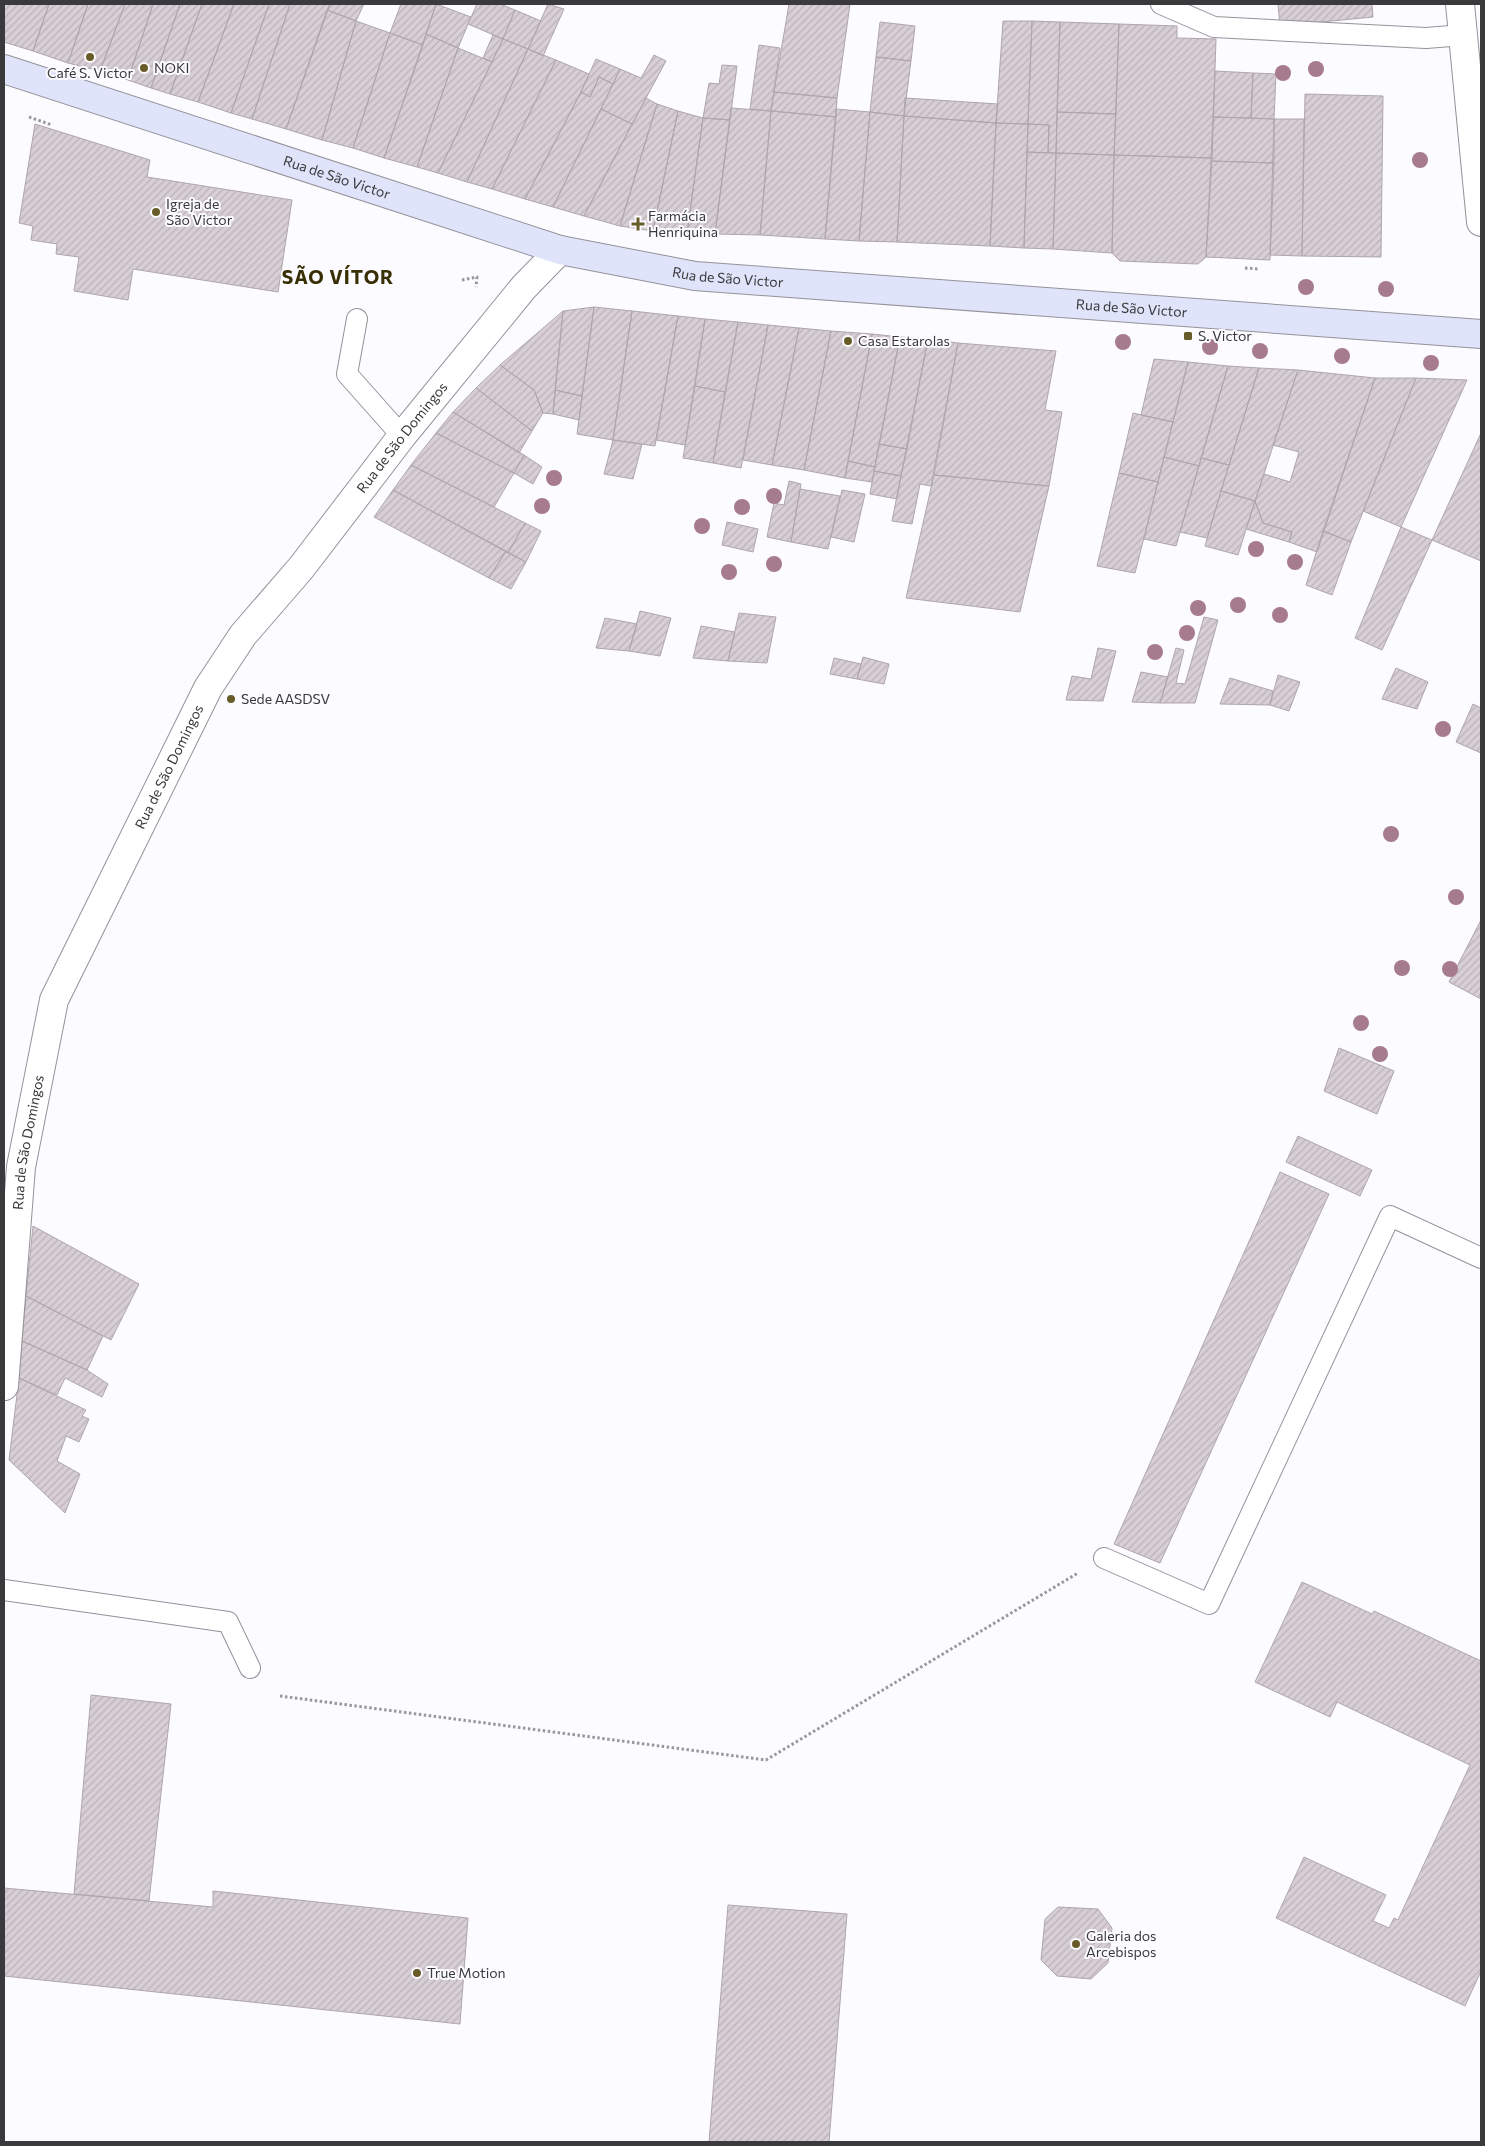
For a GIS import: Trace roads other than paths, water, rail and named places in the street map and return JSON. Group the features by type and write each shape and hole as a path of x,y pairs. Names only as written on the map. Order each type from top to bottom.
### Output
{"main road":[{"name":"Rua de São Victor","path":"4,69 560,250 694,276 1481,334"}],"street":[{"path":"1460,4 1464,35 1475,88 1481,222"},
{"name":"Rua de São Domingos","path":"4,1380 21,1167 54,1000 208,688 243,635 301,568 402,436 524,287 560,250"}],"lane":[{"path":"1161,4 1214,27 1426,38 1464,35"},
{"path":"357,318 347,374 402,436"},
{"path":"1104,1558 1208,1604 1390,1216 1481,1258"},
{"path":"4,1590 228,1622 250,1668"}],"place":[{"name":"Café S. Victor","path":"90,57"},
{"name":"NOKI","path":"144,68"},
{"name":"Igreja de São Victor","path":"156,212"},
{"name":"Farmácia Henriquina","path":"638,224"},
{"name":"S. Victor","path":"1188,336"},
{"name":"Casa Estarolas","path":"848,341"},
{"name":"Sede AASDSV","path":"231,699"},
{"name":"Galeria dos Arcebispos","path":"1076,1944"},
{"name":"True Motion","path":"417,1973"}],"district":[{"name":"SÃO VÍTOR","path":"338,277"}]}
